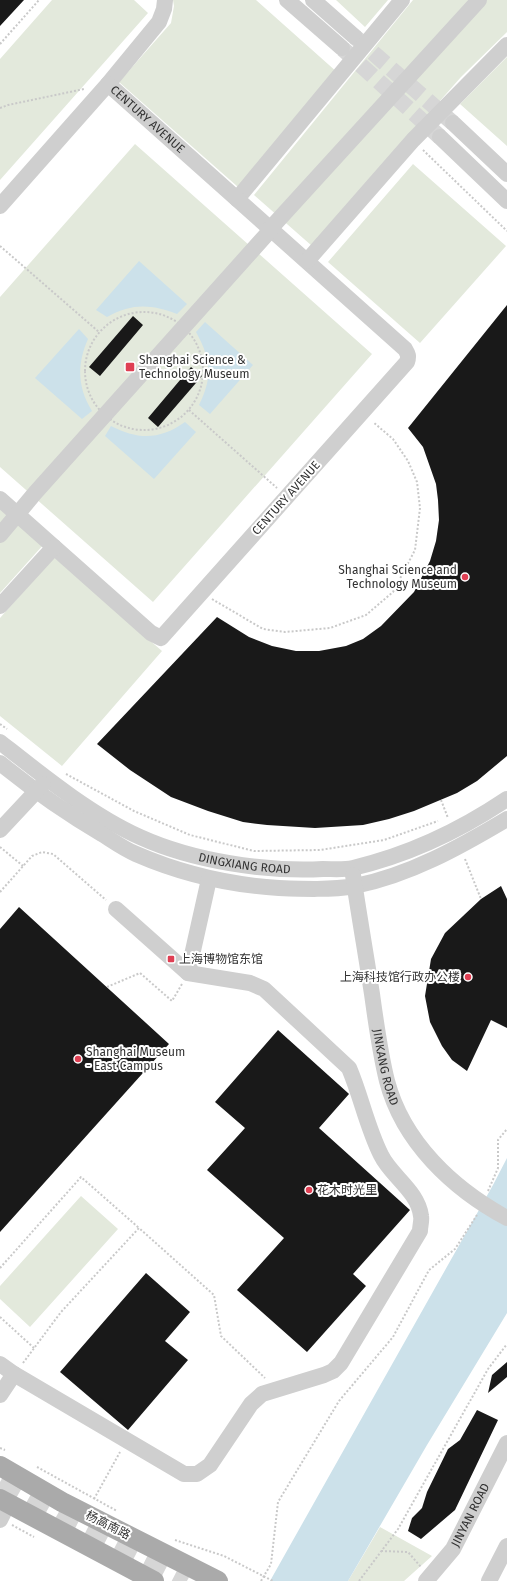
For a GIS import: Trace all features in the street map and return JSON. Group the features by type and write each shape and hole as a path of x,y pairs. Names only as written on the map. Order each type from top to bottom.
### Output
{"main road":[{"name":"杨高南路","path":"3,1459 90,1506 218,1581"},
{"path":"3,1507 154,1581"}],"street":[{"path":"108,84 159,22 164,9 165,0"},
{"path":"287,0 342,48"},
{"path":"313,0 356,37"},
{"path":"237,198 402,0"},
{"path":"0,535 35,493 267,234 270,228 479,0"},
{"path":"307,261 414,140 507,45"},
{"name":"CENTURY AVENUE","path":"0,206 108,84 405,349 408,354 407,362 161,638 151,634 0,498"},
{"path":"452,123 507,174"},
{"path":"440,137 507,201"},
{"path":"0,606 54,547"},
{"name":"DINGXIANG ROAD","path":"5,737 55,775 83,804 133,833 187,854 223,862 297,870 352,868 417,848 455,830 507,799"},
{"name":"DINGXIANG ROAD","path":"0,763 36,791 76,818 134,853 183,872 209,879 252,886 291,889 354,886 390,877 470,842 507,819"},
{"path":"0,830 36,791 55,775"},
{"name":"JINKANG ROAD","path":"352,868 380,1048 387,1082 399,1112 415,1140 438,1167 463,1190 487,1207 507,1218"},
{"path":"188,973 209,879"},
{"path":"0,1364 14,1374 184,1474 197,1474 210,1465 251,1404 262,1394 324,1375 341,1363 420,1231 421,1216 416,1200 381,1156 365,1118 356,1084 349,1068 264,988 250,983 188,973 116,909"},
{"path":"0,1395 14,1374"},
{"name":"JINYAN ROAD","path":"428,1579 453,1549 507,1443"},
{"path":"489,1581 507,1546"}],"path":[{"path":"0,44 40,0"},
{"path":"0,108 85,89"},
{"path":"414,140 507,231"},
{"path":"0,246 99,332"},
{"path":"188,410 286,497"},
{"path":"201,592 245,620 263,629 285,632 330,628 366,615 393,592 415,550 420,508 417,482 408,461 393,439 362,413"},
{"path":"0,724 5,737"},
{"path":"55,775 190,835 254,851 320,850 384,840 448,817"},
{"path":"0,847 23,866"},
{"path":"0,892 32,856 42,852 54,854 116,909"},
{"path":"107,987 140,973 172,1001 188,973"},
{"path":"486,1197 498,1168 498,1140 507,1130"},
{"path":"0,1268 81,1177 214,1296 221,1336 276,1389"},
{"path":"261,1581 271,1564 278,1502 339,1401 393,1336 429,1270 455,1249 480,1211"},
{"path":"14,1374 61,1312 139,1228"},
{"path":"0,1317 34,1348"},
{"path":"359,1581 398,1529 488,1370 507,1344"},
{"path":"90,1506 127,1440"},
{"path":"0,1448 3,1459"},
{"path":"34,1466 90,1506 121,1512"},
{"path":"174,1540 224,1556 273,1581"},
{"path":"381,1551 408,1552 428,1579"}],"shaded area":[{"path":"52,0 134,0 148,13 0,180 0,59"},
{"path":"173,0 256,0 338,73 238,187 119,82 171,23 174,6"},
{"path":"336,0 388,0 365,27"},
{"path":"413,0 507,0 507,32 461,77 312,246 254,195"},
{"path":"507,57 507,146 460,104"},
{"path":"135,144 372,354 153,602 0,467 0,297"},
{"path":"413,164 506,246 420,343 328,262"},
{"path":"0,505 44,544 0,593"},
{"path":"54,557 162,651 62,766 0,716 0,618"},
{"path":"81,1196 118,1229 30,1327 0,1299 0,1286"},
{"path":"380,1527 432,1556 404,1581 348,1581"}],"water":[{"path":"139,261 187,304 177,314 159,308 142,306 125,309 107,317 96,310"},
{"path":"205,322 253,365 210,414 199,405 207,386 208,368 205,351 196,332"},
{"path":"79,329 88,339 84,348 80,366 80,375 81,384 87,402 92,411 82,419 35,378"},
{"path":"185,422 196,432 154,479 105,436 111,426 130,434 149,436 167,432"},
{"path":"507,1158 507,1313 427,1445 348,1581 270,1581 493,1185"}],"building":[{"path":"0,0 24,0 0,26"},
{"name":"Shanghai Science and Technology Museum","path":"507,305 507,756 477,781 457,793 414,811 363,825 315,828 243,822 171,797 130,770 97,744 217,617 249,637 272,646 296,651 319,651 346,646 363,639 381,626 414,592 430,561 436,541 439,520 436,484 423,447 408,428"},
{"path":"133,316 143,325 100,376 89,367"},
{"path":"191,367 202,376 158,427 148,418"},
{"name":"上海科技馆行政办公楼","path":"501,886 507,899 507,1028 491,1020 467,1071 452,1060 442,1046 430,1022 425,996 431,959 445,933 481,899"},
{"name":"Shanghai Museum - East Campus","path":"19,907 169,1044 0,1232 0,929"},
{"name":"花木时光里","path":"278,1030 349,1094 319,1128 410,1210 353,1274 366,1286 307,1352 237,1290 284,1238 207,1170 245,1128 215,1102"},
{"path":"146,1273 190,1312 165,1341 188,1360 128,1430 60,1372"},
{"path":"507,1362 507,1377 488,1393 492,1375"},
{"path":"477,1410 498,1420 455,1510 421,1539 408,1531 412,1518 422,1508 427,1492 448,1449 460,1440"}],"tunnel":[{"path":"355,37 453,123"},
{"path":"343,49 440,137"},
{"path":"0,1482 59,1515 187,1581"}],"place":[{"name":"Shanghai Science & Technology Museum","path":"130,367"},
{"name":"Shanghai Science and Technology Museum","path":"465,577"},
{"name":"上海博物馆东馆","path":"171,959"},
{"name":"上海科技馆行政办公楼","path":"468,977"},
{"name":"Shanghai Museum - East Campus","path":"78,1059"},
{"name":"花木时光里","path":"309,1190"}]}
